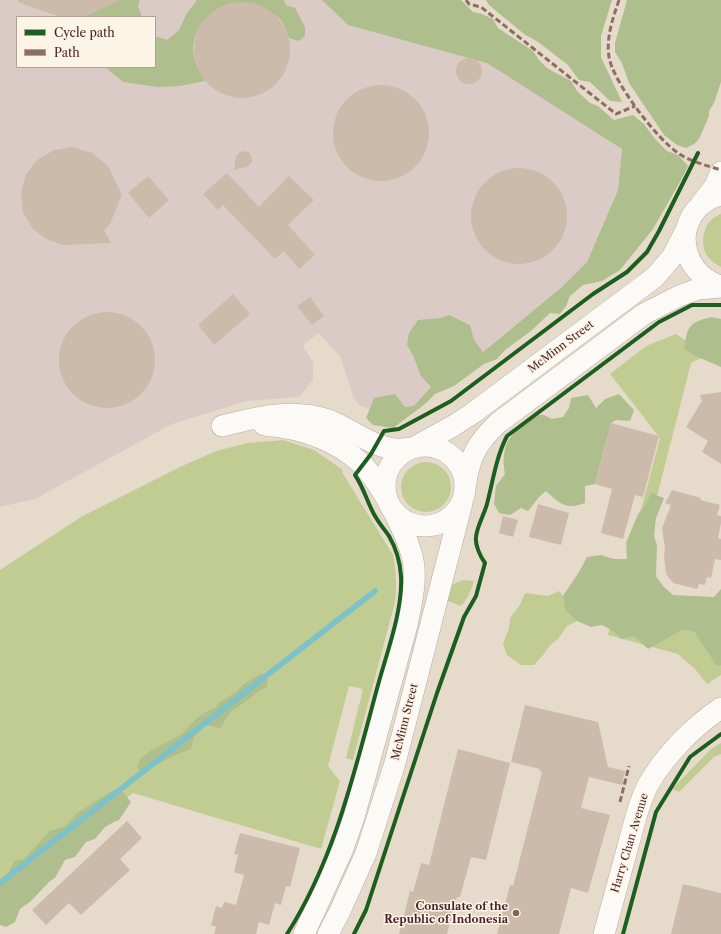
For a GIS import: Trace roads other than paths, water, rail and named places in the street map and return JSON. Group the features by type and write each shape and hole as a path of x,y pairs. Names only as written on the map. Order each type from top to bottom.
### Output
{"street":[{"name":"McMinn Street","path":"413,447 453,426 473,413 655,277 672,258 692,216 712,190 721,172"},
{"path":"698,207 706,201 721,195"},
{"path":"687,228 685,243 688,257 695,269 705,279 721,286"},
{"name":"McMinn Street","path":"328,934 366,853 395,763 464,495 467,473 472,457 486,434 498,422 644,314 679,296 698,289 721,286"},
{"path":"276,414 305,415 329,420 386,448 397,450 413,447 431,446 440,448 454,458 461,467 464,478 464,495 453,515 437,524 426,526 417,525 406,521 391,507 381,488 363,465 349,453 324,439 304,431 266,425 250,424 222,426 276,414"},
{"path":"391,507 386,494 385,482 388,471 398,455 413,447"},
{"name":"McMinn Street","path":"304,934 342,851 354,817 407,626 412,600 413,562 406,538 391,507"},
{"name":"Harry Chan Avenue","path":"604,934 638,808 649,784 669,756 685,738 705,719 721,708"}],"waterway":[{"path":"0,883 375,591"}],"place":[{"name":"Consulate of the Republic of Indonesia","path":"516,913"}]}
